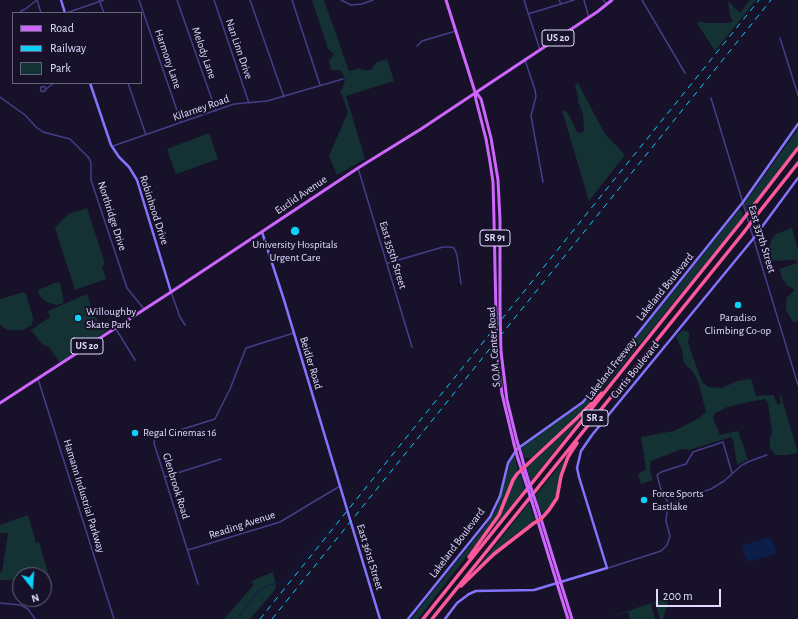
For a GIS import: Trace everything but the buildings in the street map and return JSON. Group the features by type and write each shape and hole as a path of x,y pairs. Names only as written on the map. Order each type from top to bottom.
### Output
{"highway":[{"name":"Lakeland Freeway","path":"423,619 610,386 635,352 741,222 798,148"},
{"name":"Lakeland Freeway","path":"432,619 744,232 798,162"},
{"path":"433,606 499,515 513,480 523,468 610,386"},
{"path":"445,604 494,554 539,520 555,503 561,476 568,457 583,432"}],"main road":[{"name":"S.O.M. Center Road","path":"446,0 475,92 486,139 493,182 497,355 502,394 518,459 526,473 537,506 539,520"},
{"name":"Euclid Avenue","path":"0,403 144,310 358,168 421,129 589,18 612,0"},
{"name":"S.O.M. Center Road","path":"475,92 481,99 490,133 498,180 500,220 500,309 502,352 507,400 521,454 524,477 572,619"},
{"name":"S.O.M. Center Road","path":"559,583 568,619"}],"street":[{"path":"20,12 37,0 41,12"},
{"path":"61,0 65,12"},
{"path":"68,12 104,0"},
{"name":"Harmony Lane","path":"139,0 181,122"},
{"name":"Melody Lane","path":"177,0 216,111"},
{"name":"Nan Linn Drive","path":"214,0 249,103"},
{"path":"250,0 284,96"},
{"path":"292,0 320,85"},
{"path":"342,1 351,5 362,4 374,0"},
{"path":"524,0 540,50"},
{"path":"559,0 560,4"},
{"path":"528,14 574,0"},
{"path":"584,0 589,18"},
{"path":"603,0 607,4"},
{"path":"642,0 685,73"},
{"path":"100,1 104,12"},
{"path":"417,46 422,41 456,31"},
{"path":"780,38 798,95"},
{"path":"525,60 536,96 531,116 543,182"},
{"name":"Kilarney Road","path":"112,147 234,104 262,102 343,79"},
{"path":"46,89 53,84"},
{"name":"Robinhood Drive","path":"90,84 112,147 129,167 137,180 171,292 180,317 185,325"},
{"path":"128,84 146,135"},
{"name":"Northridge Drive","path":"0,97 25,115 43,132 70,139 89,158 91,180 127,288 144,310"},
{"name":"East 337th Street","path":"711,98 798,385"},
{"name":"Lakeland Boulevard","path":"408,619 490,517 500,496 508,463 517,449 583,402 743,202 798,124"},
{"name":"East 355th Street","path":"358,168 412,346"},
{"name":"Curtis Boulevard","path":"607,568 577,468 581,451 592,434 753,238 798,178"},
{"name":"Beidler Road","path":"262,232 344,500"},
{"path":"387,264 443,247 451,247 456,251 461,284"},
{"path":"116,328 135,360"},
{"name":"Glenbrook Road","path":"198,584 154,443 155,438 214,420 218,416 230,389 246,348 294,333"},
{"name":"Hamann Industrial Parkway","path":"38,378 114,619"},
{"path":"670,506 662,493 657,476 660,473 686,464 693,452 723,442 732,473"},
{"path":"445,619 460,600 476,591 534,590 661,551 667,545 670,536 666,521 667,512 670,506 681,499 711,490 750,461 767,455"},
{"path":"165,477 221,460"},
{"name":"Reading Avenue","path":"188,550 280,522 340,486"},
{"name":"East 361st Street","path":"344,500 380,619"},
{"path":"0,603 21,605 28,609 35,619"}],"green space":[{"path":"312,0 324,0 349,71 359,68 371,70 377,62 387,59 394,81 346,96 365,159 337,175 329,156 348,112 340,90 342,89 345,80 340,70 331,70 329,61 334,54 328,49"},
{"path":"750,0 756,0 715,51 697,23 700,21 704,23 733,22 730,15 728,1 740,13"},
{"path":"578,83 605,134 625,155 589,201 562,110 566,111 569,115 577,132 583,133 583,114 578,101 575,85"},
{"path":"798,129 798,146 747,212 744,204"},
{"path":"209,133 218,159 176,174 167,149"},
{"path":"87,208 105,264 102,266 106,279 75,290 55,228 68,214"},
{"path":"739,210 742,211 743,217 600,393 533,456 530,458 525,458 521,447 584,403"},
{"path":"792,228 798,249 798,321 793,322 786,310 786,305 787,297 794,291 794,289 788,286 783,280 779,269 797,263 797,260 767,261 764,259 761,250 770,245 776,234"},
{"path":"57,282 60,283 64,303 57,305 45,301 40,296 38,290"},
{"path":"23,292 26,294 33,317 32,325 20,330 7,330 0,325 0,299"},
{"path":"87,294 94,315 107,331 60,363 49,347 42,344 31,330 50,317 48,311"},
{"path":"683,330 689,332 688,343 702,382 709,387 722,388 737,381 751,379 756,396 773,395 778,405 781,403 779,396 781,396 798,453 775,455 770,448 772,432 768,403 765,399 744,403 727,407 714,414 713,419 720,435 738,431 748,459 737,465 733,440 731,437 689,450 682,449 651,461 650,472 653,480 641,484 638,474 646,469 641,437 674,431 699,418 706,412 698,381 693,372 684,363 682,350 676,336"},
{"path":"579,419 531,481 527,470 528,466"},
{"path":"569,454 556,499 545,512 542,513 536,495"},
{"path":"514,455 518,469 509,485 498,514 418,619 411,619 487,524 497,508 510,463"},
{"path":"519,475 521,475 525,489 496,525 495,524 503,509 512,482"},
{"path":"529,503 535,520 512,537 478,568 478,567"},
{"path":"28,515 36,543 39,542 46,567 12,567 12,580 0,580 0,572 2,572 8,533 0,533 0,525"},
{"path":"273,572 276,586 275,590 250,619 224,619 253,586 252,581"},
{"path":"667,598 669,599 663,619 660,619 655,603 651,605 655,619 630,619 628,612 612,616"}],"water":[{"path":"768,537 776,549 775,554 748,562 743,552 743,545"}],"waterway":[{"path":"237,619 257,591 271,584 284,583 344,510"}],"railway":[{"path":"260,619 759,0"},
{"path":"272,619 771,0"}],"place":[{"name":"University Hospitals Urgent Care","path":"295,231"},
{"name":"Paradiso Climbing Co-op","path":"738,305"},
{"name":"Willoughby Skate Park","path":"78,318"},
{"name":"Regal Cinemas 16","path":"135,433"},
{"name":"Force Sports Eastlake","path":"644,500"}]}
